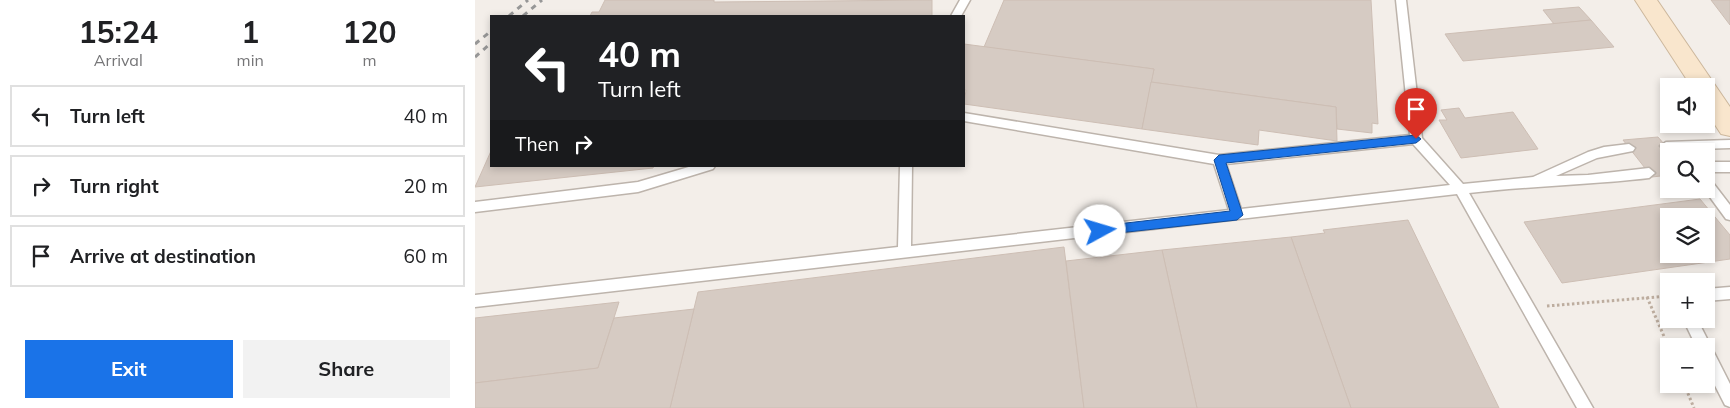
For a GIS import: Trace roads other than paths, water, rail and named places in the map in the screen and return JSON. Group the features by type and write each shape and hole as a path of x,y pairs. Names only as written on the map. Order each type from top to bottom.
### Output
{"main road":[{"path":"1647,0 1698,78"},
{"path":"1715,104 1730,127"}],"lane":[{"path":"958,15 965,0"},
{"path":"1401,0 1416,139 1461,190 1585,408"},
{"path":"965,118 1219,160 1416,139"},
{"path":"1715,144 1730,144"},
{"path":"1522,182 1556,172 1579,158 1597,152 1629,148"},
{"path":"1219,160 1237,215"},
{"path":"475,207 638,187 706,167"},
{"path":"904,253 907,167"},
{"path":"1715,167 1730,167"},
{"path":"475,301 1522,182 1588,180 1649,173"},
{"path":"1715,194 1730,214"},
{"path":"1715,295 1730,293"},
{"path":"1715,370 1730,400"}],"railway":[{"path":"510,15 528,0"},
{"path":"524,15 542,0"},
{"path":"475,44 490,32"},
{"path":"475,57 490,44"}]}
